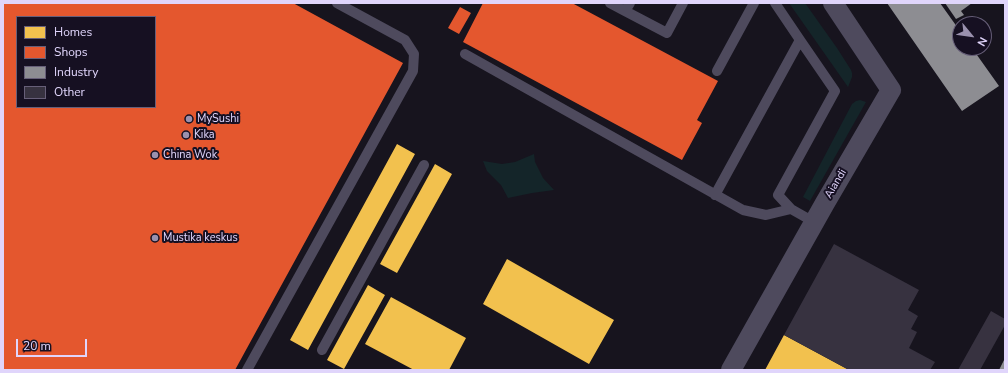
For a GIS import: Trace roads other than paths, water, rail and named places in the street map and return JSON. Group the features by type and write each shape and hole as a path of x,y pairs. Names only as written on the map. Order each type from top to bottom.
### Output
{"street":[{"name":"Aiandi","path":"731,370 814,222 891,90 833,3"}],"lane":[{"path":"247,370 413,71 414,54 405,40 337,3"},
{"path":"610,3 628,7 667,33 683,3"},
{"path":"717,71 754,3"},
{"path":"775,3 835,91 778,195 791,209 814,222"},
{"path":"715,195 800,40"},
{"path":"465,54 743,210 766,215 791,209"},
{"path":"322,350 424,165"}],"place":[{"name":"MySushi","path":"189,119"},
{"name":"Kika","path":"186,135"},
{"name":"China Wok","path":"155,155"},
{"name":"Mustika keskus","path":"155,238"}]}
